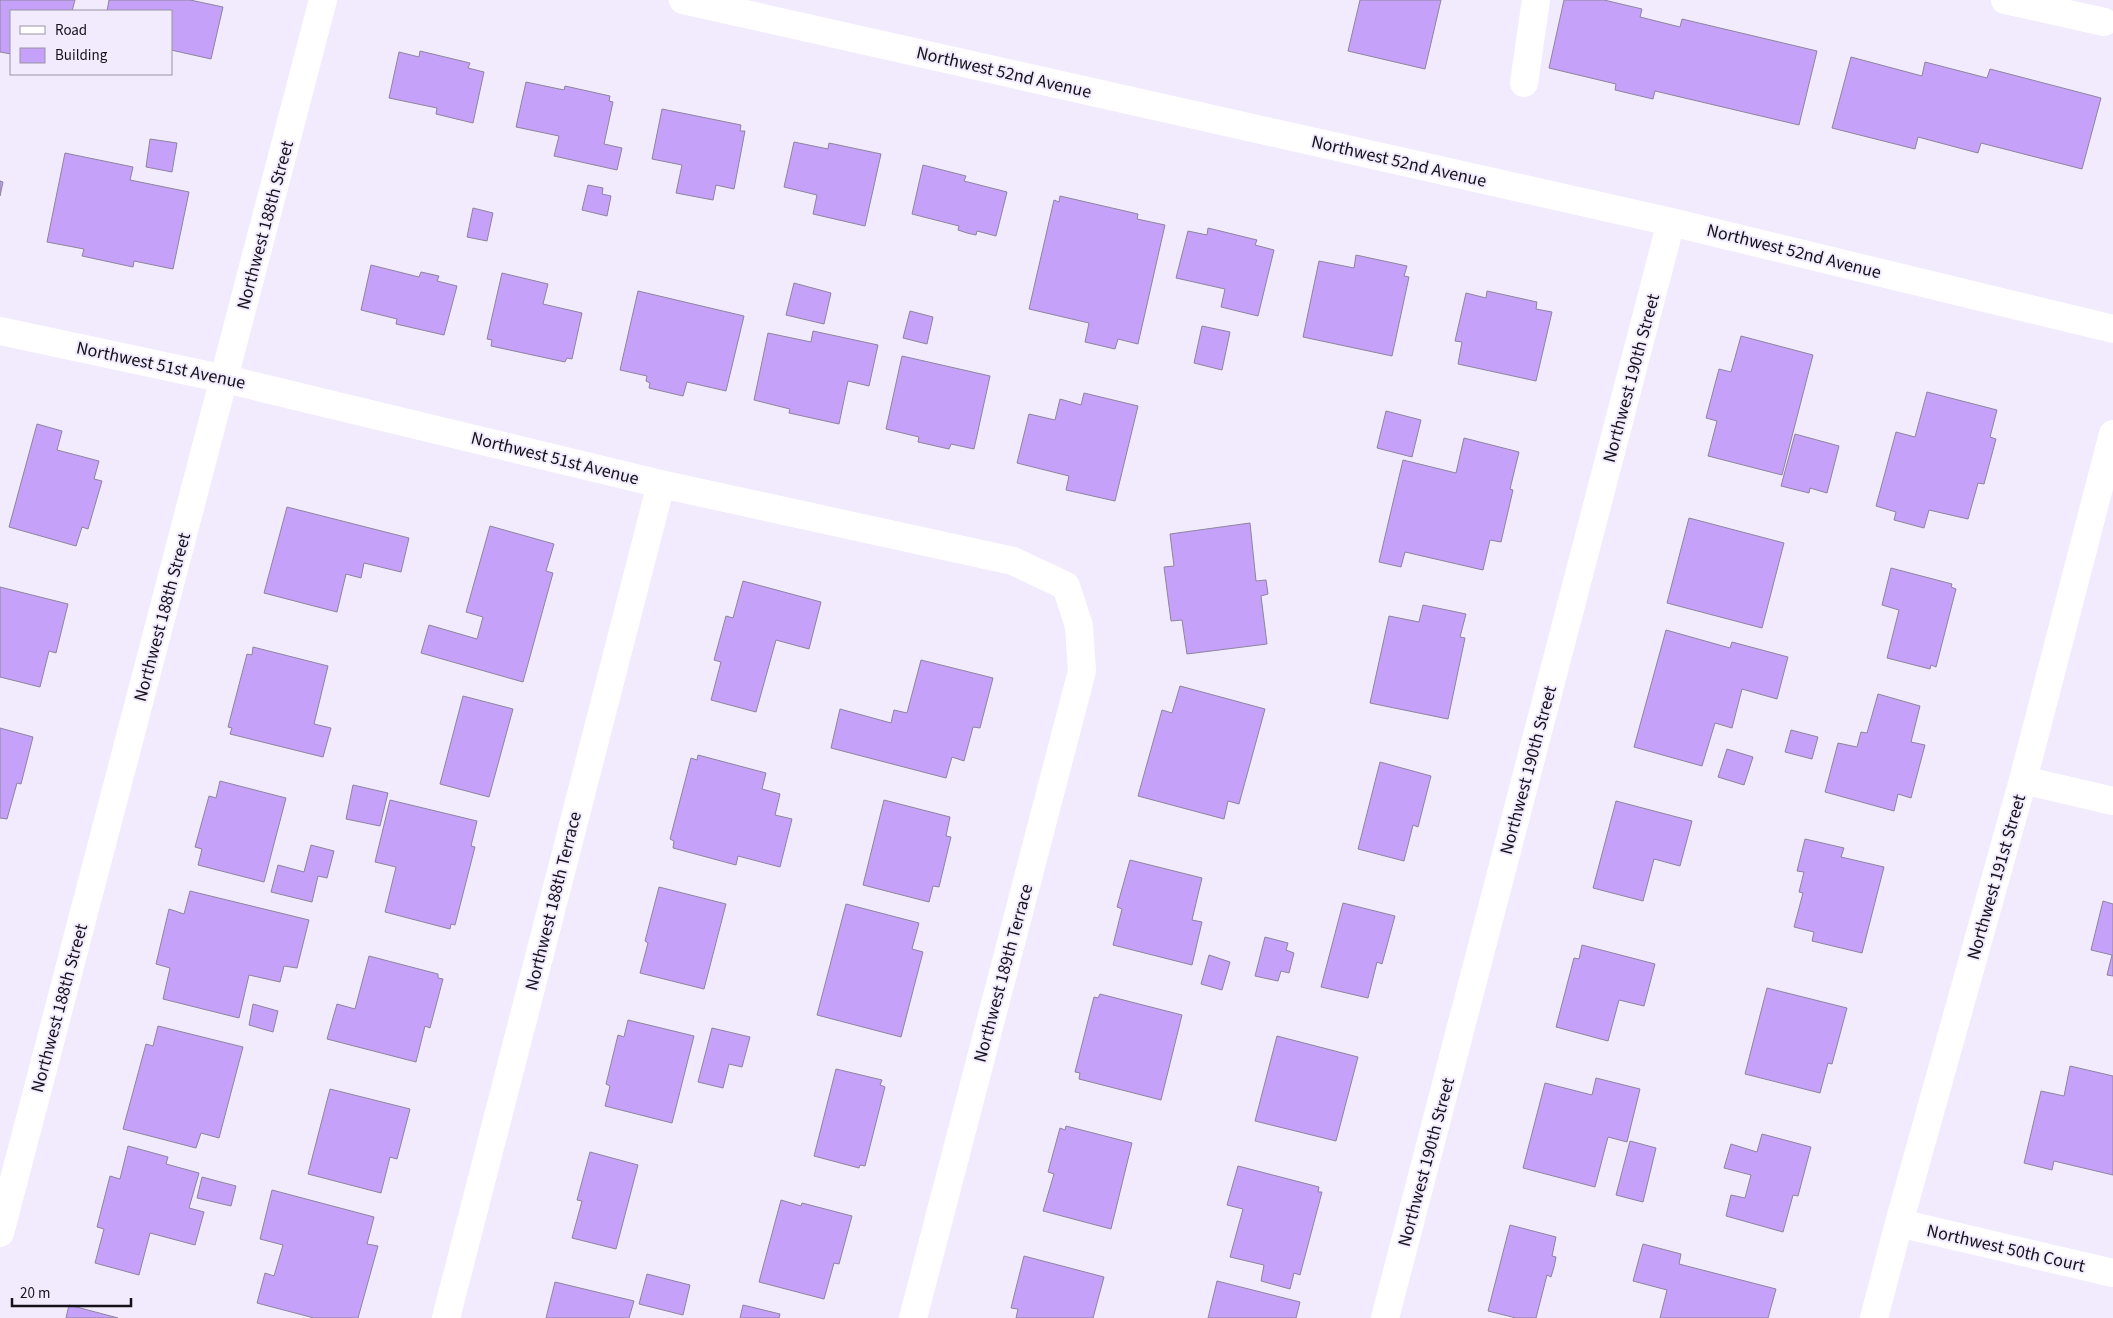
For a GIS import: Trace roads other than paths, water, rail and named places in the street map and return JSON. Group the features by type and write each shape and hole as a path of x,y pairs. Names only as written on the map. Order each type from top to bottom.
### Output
{"street":[{"name":"Northwest 188th Street","path":"0,1233 323,0"},
{"name":"Northwest 52nd Avenue","path":"683,0 1671,222 2113,329"},
{"path":"1524,83 1536,0"},
{"path":"2005,0 2104,22"},
{"name":"Northwest 190th Street","path":"1385,1318 1671,222"},
{"name":"Northwest 51st Avenue","path":"0,331 224,379 661,484 1013,561 1066,586 1079,626"},
{"name":"Northwest 191st Street","path":"1874,1318 2023,780 2113,434"},
{"name":"Northwest 188th Terrace","path":"446,1318 661,484"},
{"name":"Northwest 189th Terrace","path":"913,1318 1082,671 1079,626"},
{"path":"2023,780 2113,801"},
{"name":"Northwest 50th Court","path":"1899,1224 2113,1273"}]}
